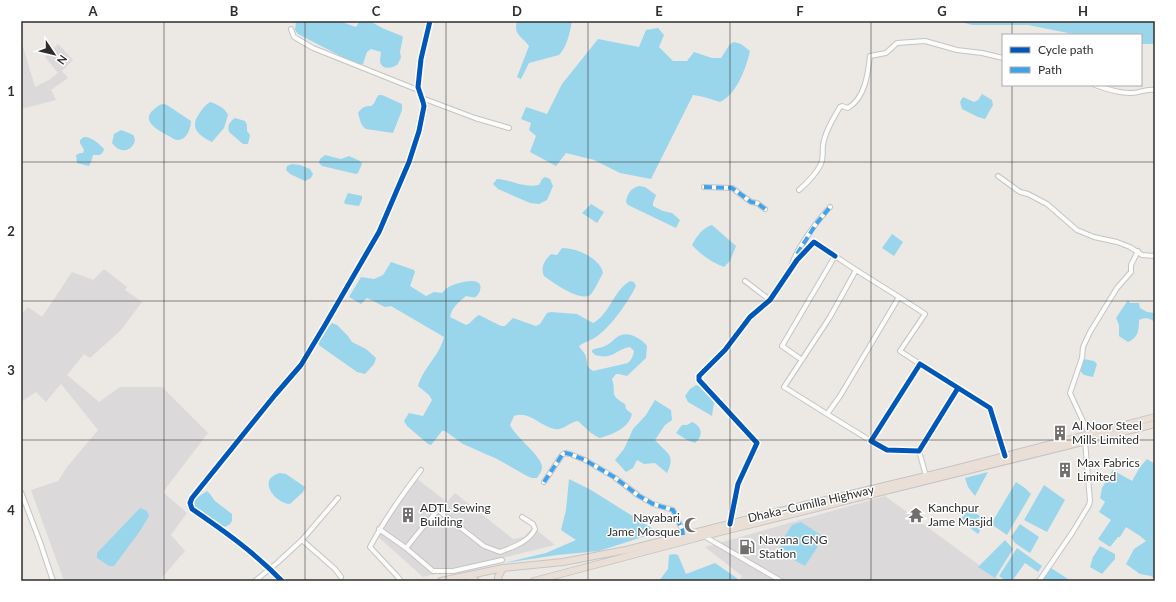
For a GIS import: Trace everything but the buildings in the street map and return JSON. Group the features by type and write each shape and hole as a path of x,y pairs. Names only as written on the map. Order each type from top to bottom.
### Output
{"highway":[{"name":"Dhaka–Cumilla Highway","path":"441,581 503,568 563,562 626,550 926,476 951,473 1005,456 1155,417"},
{"name":"Dhaka–Cumilla Highway","path":"534,581 951,473 1028,457 1155,424"},
{"path":"499,581 498,577 503,568"},
{"path":"467,576 476,581"}],"street":[{"path":"282,581 270,568 242,544 192,509 190,503 192,498 270,401 301,365 379,232 409,162 420,131 424,106 418,90 419,72 430,21"},
{"path":"291,29 294,37 313,48 418,90"},
{"path":"799,190 812,178 821,165 823,146 826,136 840,108 842,106 848,108 852,106 863,90 869,68 870,56 886,53 897,43 925,41 957,50 982,53 1002,58"},
{"path":"1098,86 1130,94 1150,89 1155,90"},
{"path":"422,98 475,118 510,128"},
{"path":"998,176 1020,192 1028,194 1047,204 1077,230 1098,238 1117,242 1147,256 1155,256"},
{"path":"704,187 732,188 751,202 757,203 765,209"},
{"path":"790,271 793,261 803,244 816,224 830,207"},
{"path":"730,524 738,484 757,443 698,378 700,374 725,350 750,318 770,300 797,260 814,242 925,314 900,351 990,408 1005,456"},
{"path":"1089,434 1070,393 1082,358 1083,347 1087,337 1117,288 1131,272 1131,265 1138,251"},
{"path":"802,360 782,346 835,256"},
{"path":"856,270 830,317 784,387 887,450 919,451"},
{"path":"745,280 770,300"},
{"path":"828,414 899,297"},
{"path":"871,441 920,364"},
{"path":"926,476 919,451 958,388"},
{"path":"1039,581 1089,505 1090,501 1085,441"},
{"path":"544,482 562,455 565,453 570,454 585,460 614,477 639,496 653,504 673,510 682,529 683,535"},
{"path":"401,581 370,547 379,529 421,470"},
{"path":"21,492 53,581"},
{"path":"254,581 277,563 302,540 338,498"},
{"path":"406,548 438,510 484,546 500,552 526,540 535,529 533,524 522,517"},
{"path":"379,529 406,548 433,571 453,571 502,560"},
{"path":"704,536 781,581"},
{"path":"302,540 335,569 341,577"}],"shaded area":[{"path":"21,40 35,87 49,80 58,73 45,57 58,44 73,60 62,71 68,78 51,90 56,100 21,109"},
{"path":"104,269 127,287 125,290 142,302 121,330 90,358 84,354 67,375 99,402 120,387 162,387 208,433 163,492 187,513 171,535 185,551 159,581 64,581 31,490 58,481 67,467 98,430 61,384 46,402 36,392 21,402 21,314 28,307 42,317 72,272 93,280"},
{"path":"416,478 447,502 455,493 513,539 524,537 533,527 555,545 423,577 376,535 378,527"},
{"path":"885,496 1001,581 739,581 742,576 705,547"}],"water":[{"path":"296,21 339,21 356,27 360,21 370,21 403,37 400,52 401,58 396,66 388,68 381,64 381,52 371,49 367,52 363,64 356,64 298,34 295,30"},
{"path":"517,21 572,21 566,44 562,52 559,55 529,63 521,79 517,77 529,46 517,32"},
{"path":"958,21 1155,21 1155,44 1142,44 1142,34 1073,34 1028,25 972,25"},
{"path":"658,28 664,35 659,47 673,61 687,61 694,52 712,58 721,58 730,44 734,42 741,44 750,51 740,80 726,98 720,102 693,95 651,179 620,173 594,160 566,153 556,166 530,152 536,136 529,130 531,123 521,119 526,107 547,114 562,84 598,39 639,47 646,30"},
{"path":"982,94 992,100 993,105 985,119 962,109 960,102 963,97 974,102 978,100"},
{"path":"379,95 402,104 402,110 393,133 366,129 360,122 358,113 364,107 373,105"},
{"path":"210,102 225,110 228,115 224,128 212,142 203,137 195,127 196,119 201,110"},
{"path":"163,104 167,105 191,121 189,130 184,138 178,140 174,139 150,123 149,115 157,107"},
{"path":"235,118 245,121 247,125 247,131 250,135 248,144 243,144 229,132 229,124"},
{"path":"121,130 133,135 135,138 133,146 126,150 117,148 112,143 114,134"},
{"path":"84,137 92,139 104,149 100,155 93,155 89,166 77,163 76,155 83,153 84,150 80,140"},
{"path":"325,155 341,159 349,156 360,161 362,164 358,173 356,174 322,166 319,163 320,159"},
{"path":"292,164 310,169 313,174 311,178 305,181 290,174 286,170 287,166"},
{"path":"545,177 550,179 553,186 547,200 539,204 530,203 498,189 493,184 497,179 533,186 539,185"},
{"path":"639,186 645,187 656,195 653,206 663,211 672,213 680,220 676,228 628,205 626,202 628,194 634,188"},
{"path":"348,193 362,196 359,206 345,204 344,202"},
{"path":"591,204 604,212 597,223 582,213"},
{"path":"712,225 736,246 730,261 724,267 706,258 692,245 703,230"},
{"path":"892,234 903,242 894,256 882,248"},
{"path":"562,248 568,248 581,252 593,258 601,268 603,273 590,295 580,296 573,294 544,276 543,267 545,261 551,254 557,255"},
{"path":"391,262 414,270 415,272 410,286 426,296 434,292 442,293 451,286 463,282 475,281 479,283 479,293 476,297 466,296 452,310 450,317 466,325 479,315 501,326 505,326 513,318 536,326 540,324 547,313 551,312 577,314 593,323 604,314 624,285 630,281 634,282 636,286 633,292 613,321 602,333 579,346 584,352 588,366 593,371 628,363 633,356 634,351 630,347 606,356 595,355 592,352 592,350 607,345 621,335 632,335 647,346 646,358 627,376 616,374 612,379 615,396 625,404 626,409 632,414 630,419 624,427 614,433 599,438 578,421 563,428 555,429 550,428 525,415 514,416 510,425 541,463 542,470 537,478 527,476 497,459 463,444 445,431 442,431 431,445 428,444 407,426 404,421 409,413 423,416 432,400 429,395 418,386 420,379 439,350 444,337 391,306 385,307 367,298 361,304 349,297 361,277 374,279 383,275"},
{"path":"1128,300 1130,303 1139,303 1140,308 1147,312 1155,313 1155,322 1147,318 1139,320 1139,327 1136,336 1128,342 1119,336 1119,325 1116,318"},
{"path":"332,323 337,325 352,342 366,349 376,358 374,364 365,374 357,372 320,346 317,342"},
{"path":"1084,359 1094,361 1097,364 1093,377 1084,375 1081,372 1081,365"},
{"path":"696,385 699,386 714,402 712,416 688,402 685,396 690,389"},
{"path":"655,400 671,410 672,420 665,425 655,440 669,455 671,462 670,467 667,473 655,463 644,464 637,460 633,468 626,472 615,460 624,449 633,429 646,415"},
{"path":"692,422 698,426 701,432 695,443 676,433 682,425 687,425"},
{"path":"1147,459 1155,464 1155,579 1151,576 1140,574 1126,564 1134,549 1146,541 1140,536 1126,527 1120,537 1118,537 1110,547 1098,539 1111,520 1099,512 1105,502 1100,498 1102,488 1113,470 1132,481 1140,467"},
{"path":"988,472 975,496 968,487 965,478"},
{"path":"280,473 286,474 305,487 303,492 290,504 279,500 270,490 269,480 273,476"},
{"path":"569,479 591,490 658,532 599,551 557,555 504,563 546,553 576,540 561,530 566,510"},
{"path":"1016,482 1031,494 1007,535 991,524"},
{"path":"1044,485 1065,500 1047,532 1024,520"},
{"path":"207,491 215,501 232,514 232,521 230,524 222,529 192,505 196,498"},
{"path":"140,508 147,511 149,516 140,531 114,566 109,566 97,558 97,553"},
{"path":"969,509 986,520 978,534 960,520"},
{"path":"801,522 824,537 805,566 779,552 783,539 792,525"},
{"path":"1020,524 1039,537 1030,553 1015,543 1011,537"},
{"path":"1005,540 1013,549 995,578 978,567"},
{"path":"1100,546 1115,554 1115,559 1102,574 1090,567 1093,557"},
{"path":"1017,548 1042,566 1038,572 1025,563 1012,581 1006,581 999,576"},
{"path":"669,555 678,555 686,574 715,563 738,579 736,581 659,581 668,569"},
{"path":"1051,568 1068,579 1068,581 1042,581"}],"marked path":[{"path":"704,187 732,188 751,202 757,203 765,209"},
{"path":"797,254 816,224 830,207"},
{"path":"544,482 562,455 565,453 570,454 585,460 614,477 639,496 653,504 673,510 682,529 683,535"}],"cycle path":[{"path":"282,581 250,551 192,509 190,503 192,498 301,365 379,232 409,162 419,131 424,106 418,87 421,59 430,21"},
{"path":"730,524 738,484 757,443 699,380 699,376 725,350 750,317 770,300 797,260 814,242 835,256"},
{"path":"958,388 919,451 887,450 871,441 920,364 990,408 1005,456"}],"place":[{"name":"Al Noor Steel Mills Limited","path":"1060,433"},
{"name":"Max Fabrics Limited","path":"1065,470"},
{"name":"ADTL Sewing Building","path":"408,515"},
{"name":"Kanchpur Jame Masjid","path":"916,515"},
{"name":"Nayabari Jame Mosque","path":"692,525"},
{"name":"Navana CNG Station","path":"747,547"}]}
